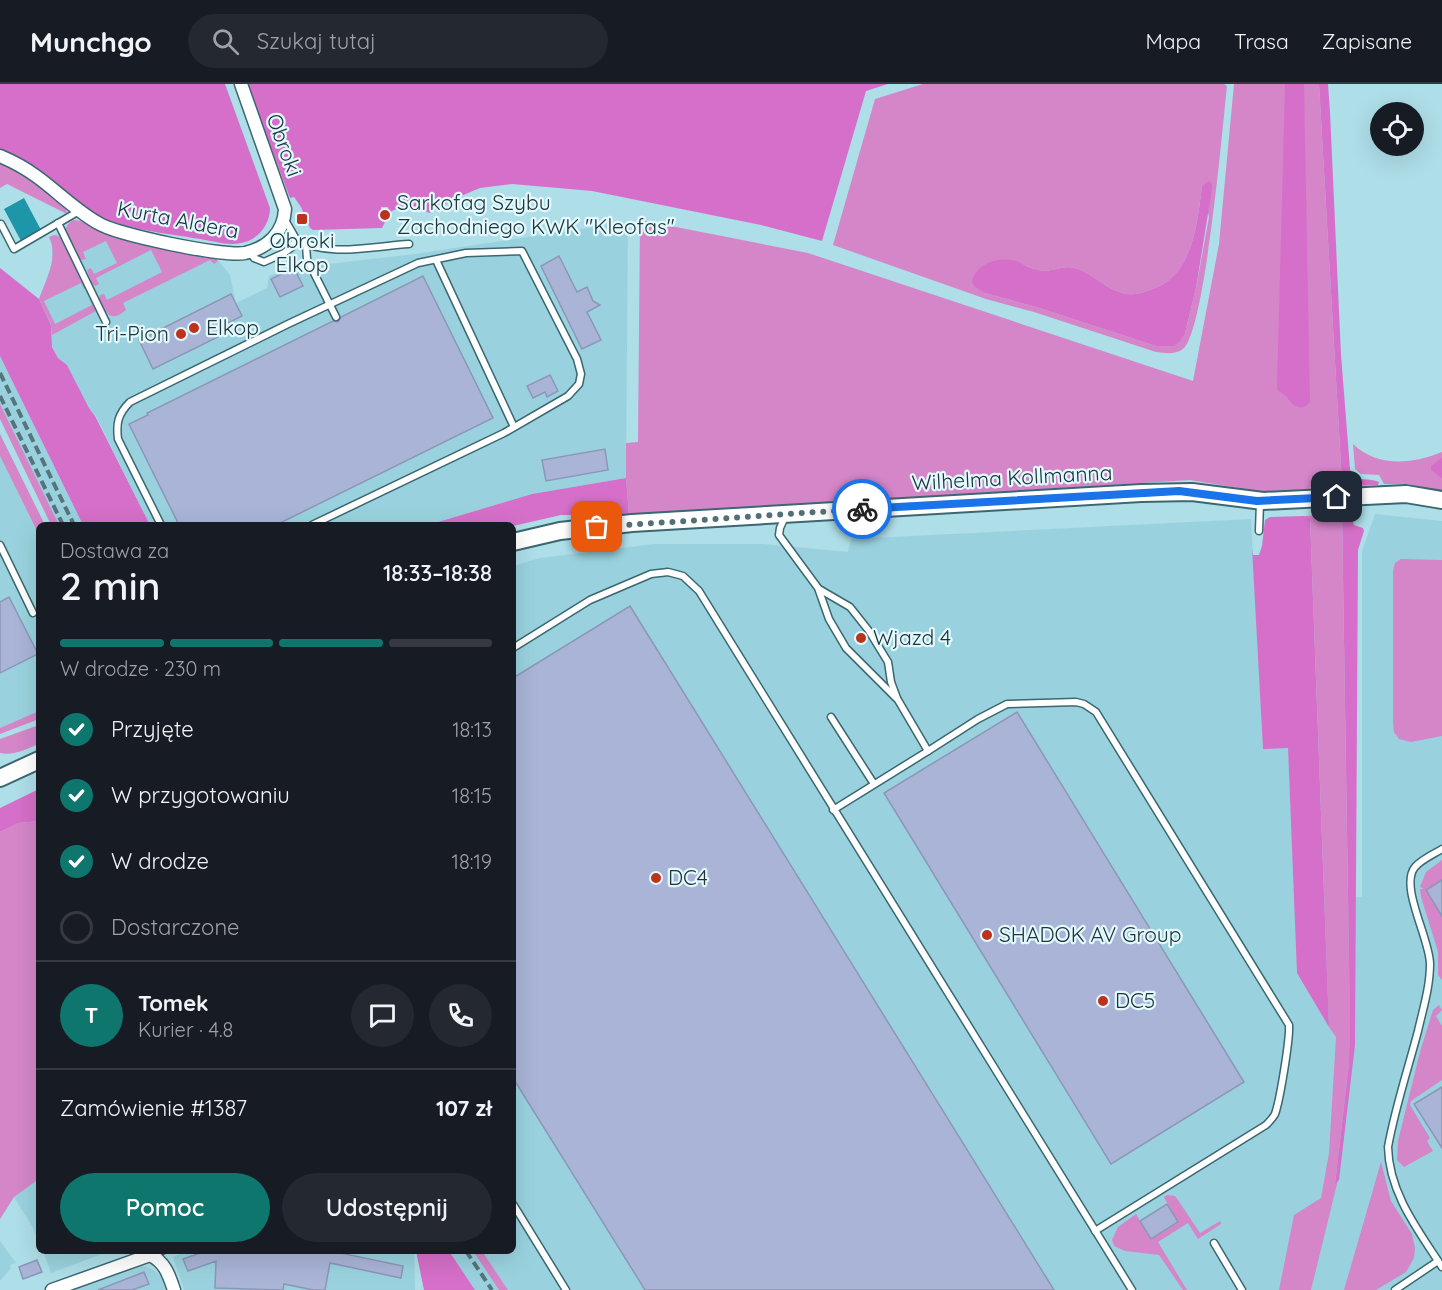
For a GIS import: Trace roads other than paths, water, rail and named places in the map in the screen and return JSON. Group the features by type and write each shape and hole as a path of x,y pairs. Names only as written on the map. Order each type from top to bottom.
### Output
{"street":[{"name":"Obroki","path":"241,84 284,203 285,220"},
{"name":"Kurta Aldera","path":"0,156 36,176 99,224 129,235 231,253 250,252 263,246 277,235 285,220"},
{"name":"Wilhelma Kollmanna","path":"516,541 548,533 597,527 1179,491 1260,501 1406,494 1442,501"},
{"path":"0,778 36,761"},
{"path":"52,1290 153,1254"},
{"path":"156,1254 157,1259 164,1265 174,1290"}],"lane":[{"path":"1,224 14,249 80,211"},
{"path":"285,220 296,239 306,245 344,249 409,244"},
{"path":"58,223 106,322"},
{"path":"250,252 254,258 264,262 284,253 292,247 296,239"},
{"path":"306,245 307,259 336,317"},
{"path":"160,522 118,439 116,425 122,410 130,402 418,263 466,253 522,251 577,359 581,374 579,384 568,396 514,427 318,522"},
{"path":"436,260 514,427"},
{"path":"1259,531 1260,501"},
{"path":"786,514 779,535 818,588 830,619 846,648 898,700"},
{"path":"0,545 33,613"},
{"path":"516,646 590,600 651,574 668,572 683,576 699,591 1132,1290"},
{"path":"818,588 850,607 869,631 888,662 891,682 898,700 928,751"},
{"path":"833,810 978,719 1007,704 1076,702 1096,711 1288,1025 1290,1033 1275,1113 1271,1120 1095,1231"},
{"path":"831,717 874,784"},
{"path":"1395,1290 1440,1264 1399,1197 1390,1169 1388,1147 1428,991 1430,962 1425,935 1412,896 1411,875 1415,867 1442,849"},
{"path":"516,1209 566,1290"},
{"path":"1214,1244 1242,1290"}],"railway":[{"path":"0,373 73,522"},
{"path":"0,396 62,522"},
{"path":"468,1254 492,1290"}],"place":[{"name":"Sarkofag Szybu Zachodniego KWK \"Kleofas\"","path":"385,215"},
{"name":"Obroki Elkop","path":"302,219"},
{"name":"Elkop","path":"194,328"},
{"name":"Tri-Pion","path":"181,334"},
{"name":"Wjazd 4","path":"861,638"},
{"name":"DC4","path":"656,878"},
{"name":"SHADOK AV Group","path":"987,935"},
{"name":"DC5","path":"1103,1001"}]}
